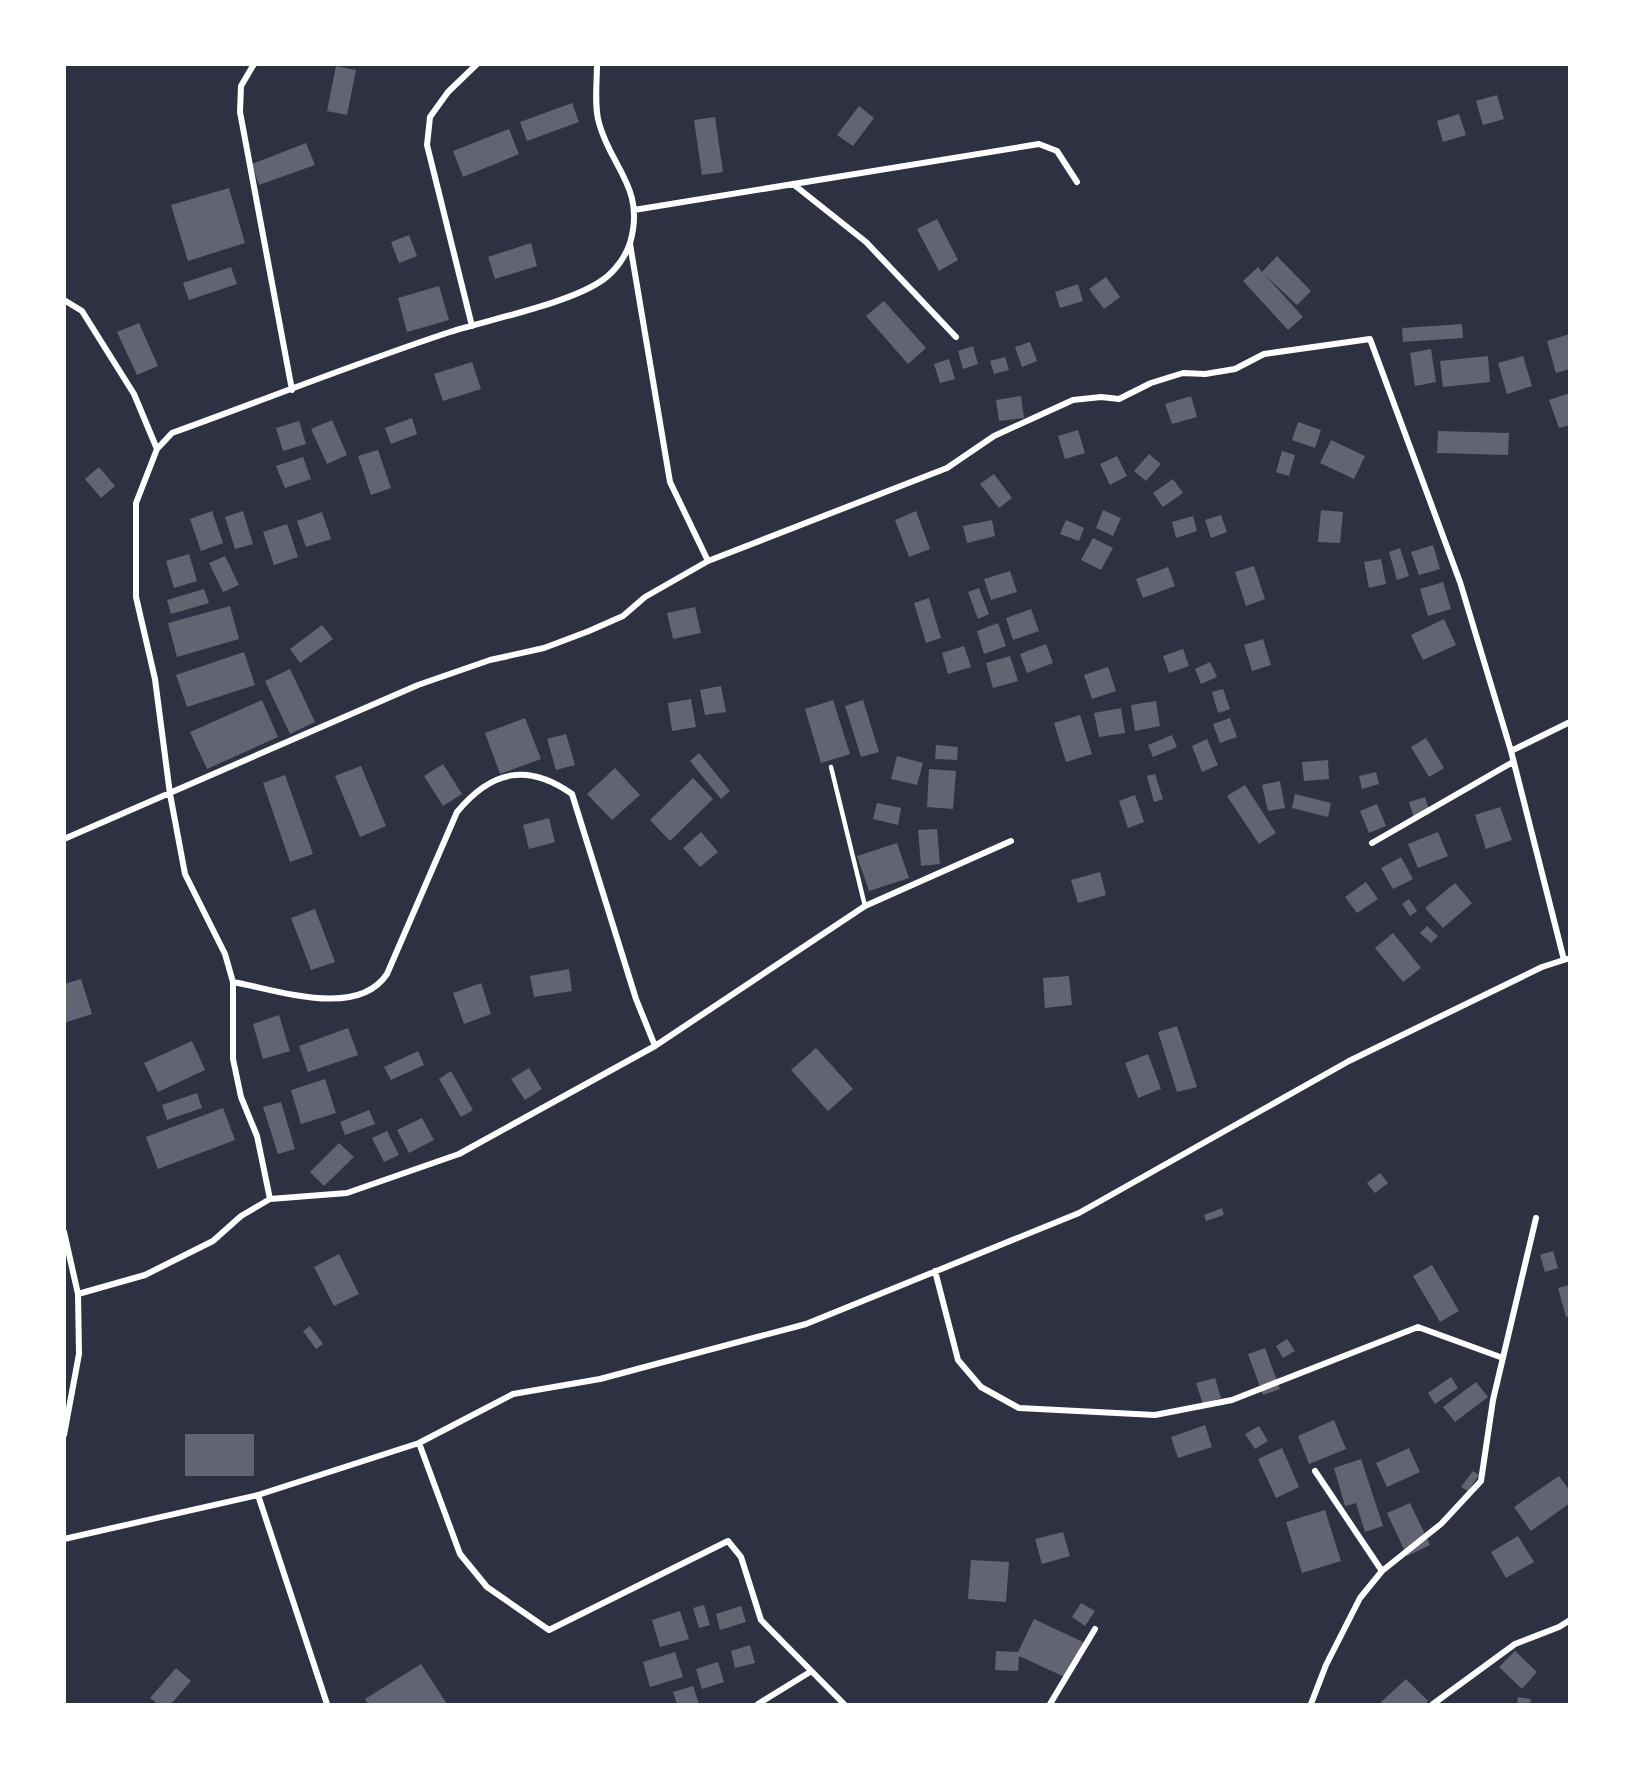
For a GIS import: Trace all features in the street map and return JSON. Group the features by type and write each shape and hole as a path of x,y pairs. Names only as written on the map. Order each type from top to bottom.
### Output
{"street":[{"path":"254,64 241,86 240,112 292,390"},
{"path":"472,326 427,144 430,117 448,92 477,64"},
{"path":"597,64 598,122 609,148 626,177 634,210 630,243 670,482 708,561"},
{"path":"634,210 1039,144 1057,151 1077,182"},
{"path":"793,184 866,242 956,337"},
{"path":"270,1199 257,1136 241,1097 233,1059 233,982 225,954 184,874 170,794 155,679 136,597 136,503 157,449 172,433 472,326 578,293 604,280 619,265 630,243"},
{"path":"64,300 82,311 134,394 157,449"},
{"path":"64,839 418,685 490,660 544,648 589,631 623,616 645,597 708,561 947,468 994,436 1073,400 1101,397 1119,399 1183,373 1205,374 1225,371 1235,369 1264,354 1370,339 1460,582 1510,751 1567,959 1542,967 1349,1061 1079,1213 806,1324 600,1379 513,1394 419,1443 258,1495 64,1539"},
{"path":"1510,751 1569,722"},
{"path":"1372,843 1513,762"},
{"path":"233,982 338,1001 368,993 381,983 387,974 457,812 470,797 491,781 518,774 551,779 572,794 636,999 656,1046"},
{"path":"78,1294 145,1275 213,1241 241,1216 270,1199 347,1193 459,1154 656,1046 865,906 1011,841"},
{"path":"1311,1704 1326,1665 1360,1598 1382,1571 1441,1524 1481,1481 1492,1400 1536,1218"},
{"path":"64,1232 78,1294 79,1354 64,1435"},
{"path":"935,1272 958,1360 981,1387 1019,1408 1155,1414 1232,1400 1418,1327 1503,1358"},
{"path":"419,1443 460,1554 487,1587 549,1630 728,1541 741,1557 761,1620 844,1704"},
{"path":"1315,1471 1382,1571"},
{"path":"258,1495 327,1704"},
{"path":"1433,1704 1515,1644 1559,1627 1569,1620"},
{"path":"1050,1704 1095,1629"},
{"path":"758,1704 810,1672"}],"lane":[{"path":"831,767 865,906"}],"building":[{"path":"336,66 356,70 347,115 327,111"},
{"path":"1497,95 1504,119 1483,125 1476,101"},
{"path":"572,103 579,122 527,141 520,122"},
{"path":"859,106 874,118 853,146 837,135"},
{"path":"1459,114 1466,135 1443,142 1437,121"},
{"path":"715,117 723,172 702,175 694,120"},
{"path":"509,129 519,154 463,177 453,151"},
{"path":"306,143 315,165 259,185 252,164"},
{"path":"229,188 245,243 188,261 171,205"},
{"path":"937,219 958,260 939,271 917,229"},
{"path":"409,235 417,256 399,263 391,242"},
{"path":"531,243 537,266 495,279 488,257"},
{"path":"1277,256 1311,291 1297,305 1265,275 1303,317 1288,330 1243,281 1258,267 1262,272"},
{"path":"231,267 237,284 189,300 183,283"},
{"path":"1106,277 1120,297 1104,309 1089,289"},
{"path":"1078,284 1083,301 1060,308 1055,292"},
{"path":"439,286 449,320 407,332 398,298"},
{"path":"884,301 926,348 908,364 866,316"},
{"path":"139,323 158,366 137,375 117,332"},
{"path":"1462,324 1463,338 1403,342 1402,328"},
{"path":"1570,334 1570,369 1556,373 1547,341"},
{"path":"1030,342 1037,361 1022,367 1015,347"},
{"path":"973,346 978,364 963,369 958,351"},
{"path":"1431,349 1436,382 1415,386 1410,353"},
{"path":"1488,356 1490,382 1443,387 1440,361"},
{"path":"1523,356 1532,386 1507,394 1498,363"},
{"path":"1005,357 1009,370 994,374 990,361"},
{"path":"949,359 955,379 940,383 934,364"},
{"path":"472,362 481,389 443,401 434,374"},
{"path":"1570,393 1570,425 1559,428 1549,400"},
{"path":"1021,396 1024,418 999,421 996,400"},
{"path":"1191,396 1197,417 1172,424 1165,404"},
{"path":"412,418 417,434 391,444 385,428"},
{"path":"332,420 347,455 327,464 311,429"},
{"path":"299,421 306,444 283,451 276,428"},
{"path":"1298,422 1321,430 1315,448 1292,440"},
{"path":"1078,430 1085,453 1065,459 1058,436"},
{"path":"1438,431 1509,433 1508,455 1437,453"},
{"path":"1331,440 1365,456 1354,479 1320,463"},
{"path":"378,450 391,488 371,495 358,456"},
{"path":"1282,451 1295,455 1289,476 1276,472"},
{"path":"1149,454 1161,464 1146,481 1134,471"},
{"path":"1117,456 1127,476 1110,485 1100,464"},
{"path":"303,457 311,479 285,488 276,466"},
{"path":"99,467 115,486 101,498 85,479"},
{"path":"994,474 1012,498 999,508 980,484"},
{"path":"1173,479 1183,493 1163,507 1153,493"},
{"path":"1103,510 1121,518 1113,536 1096,528"},
{"path":"1321,510 1343,512 1340,543 1318,542"},
{"path":"212,511 223,543 201,551 190,519"},
{"path":"243,511 253,544 235,549 225,517"},
{"path":"916,511 930,549 909,557 895,520"},
{"path":"322,512 331,539 306,547 297,521"},
{"path":"1221,515 1227,532 1211,538 1205,520"},
{"path":"1193,516 1197,531 1176,538 1172,522"},
{"path":"992,520 995,536 967,543 963,526"},
{"path":"1066,520 1084,528 1079,541 1060,534"},
{"path":"287,524 298,557 274,565 263,532"},
{"path":"1093,538 1113,548 1101,570 1081,560"},
{"path":"1433,545 1440,569 1419,575 1411,552"},
{"path":"1400,548 1409,576 1397,580 1389,552"},
{"path":"189,554 197,581 174,588 166,561"},
{"path":"225,556 239,585 223,592 209,563"},
{"path":"1381,559 1386,584 1369,588 1364,562"},
{"path":"1254,566 1265,599 1246,606 1235,572"},
{"path":"1168,567 1175,586 1143,598 1136,579"},
{"path":"1010,571 1017,592 991,600 984,579"},
{"path":"1443,582 1451,609 1428,616 1420,589"},
{"path":"979,588 989,614 978,619 968,592"},
{"path":"204,589 209,603 171,614 167,600"},
{"path":"929,598 941,638 926,643 914,603"},
{"path":"230,606 239,639 177,657 168,623"},
{"path":"695,607 701,633 673,639 667,613"},
{"path":"1031,609 1039,631 1013,640 1006,618"},
{"path":"1444,619 1456,645 1423,660 1411,635"},
{"path":"998,623 1006,646 984,654 977,631"},
{"path":"322,625 333,639 300,663 290,649"},
{"path":"1263,639 1271,665 1252,671 1244,645"},
{"path":"1046,644 1053,663 1027,673 1020,654"},
{"path":"964,646 971,667 948,674 942,653"},
{"path":"1183,649 1189,666 1169,673 1163,656"},
{"path":"244,652 255,685 187,707 176,675"},
{"path":"1010,656 1018,681 993,688 986,663"},
{"path":"1210,662 1217,677 1201,684 1195,669"},
{"path":"1108,667 1116,691 1092,699 1084,675"},
{"path":"290,669 315,722 290,734 265,681"},
{"path":"721,686 726,712 705,715 700,690"},
{"path":"1223,689 1230,709 1218,713 1212,692"},
{"path":"691,699 696,727 672,731 668,703"},
{"path":"262,700 278,737 207,769 190,732"},
{"path":"833,700 850,754 821,763 805,709"},
{"path":"863,700 879,752 861,757 845,706"},
{"path":"1156,701 1160,726 1135,731 1131,705"},
{"path":"1121,708 1125,733 1099,737 1094,713"},
{"path":"1080,715 1092,754 1066,762 1054,723"},
{"path":"525,718 541,759 500,774 485,733"},
{"path":"1230,718 1237,737 1220,743 1213,724"},
{"path":"566,734 575,765 556,770 547,739"},
{"path":"1172,735 1177,747 1153,757 1148,745"},
{"path":"1426,738 1444,768 1429,777 1411,747"},
{"path":"1207,739 1218,765 1202,772 1192,746"},
{"path":"936,745 958,747 957,760 935,759"},
{"path":"699,753 730,791 721,799 690,761"},
{"path":"897,756 923,763 917,785 891,779"},
{"path":"1328,760 1329,779 1304,781 1302,762"},
{"path":"443,764 462,794 443,806 424,776"},
{"path":"361,766 386,826 360,837 335,776"},
{"path":"615,768 640,795 612,820 587,794"},
{"path":"929,769 956,771 953,809 927,807"},
{"path":"1376,772 1379,784 1362,789 1359,776"},
{"path":"1155,774 1163,799 1154,802 1147,776"},
{"path":"285,775 313,854 290,862 263,783"},
{"path":"693,778 713,799 670,841 650,820"},
{"path":"1280,781 1285,808 1268,811 1262,785"},
{"path":"1245,785 1276,833 1259,844 1227,796"},
{"path":"1295,794 1331,803 1328,817 1292,808"},
{"path":"1135,795 1144,822 1128,828 1119,801"},
{"path":"1425,797 1430,814 1414,818 1409,802"},
{"path":"877,803 901,808 898,825 873,819"},
{"path":"1377,804 1386,826 1369,833 1360,811"},
{"path":"1500,807 1512,840 1486,849 1475,815"},
{"path":"549,818 555,842 529,849 523,825"},
{"path":"937,829 940,864 921,866 918,830"},
{"path":"701,832 718,852 700,867 683,848"},
{"path":"1438,832 1448,856 1418,868 1408,844"},
{"path":"897,843 909,878 869,891 857,856"},
{"path":"1401,857 1413,879 1393,889 1381,868"},
{"path":"1100,872 1106,895 1078,903 1071,880"},
{"path":"1366,882 1378,899 1357,913 1345,897"},
{"path":"1455,883 1472,903 1443,928 1425,908"},
{"path":"1409,899 1417,911 1410,916 1402,904"},
{"path":"315,909 335,962 311,970 291,918"},
{"path":"1427,926 1438,936 1431,943 1420,933"},
{"path":"1393,933 1421,968 1403,982 1375,948"},
{"path":"569,969 572,991 534,997 530,976"},
{"path":"1069,976 1072,1005 1045,1008 1043,978"},
{"path":"81,979 92,1014 64,1023 64,984"},
{"path":"481,983 491,1014 464,1024 453,993"},
{"path":"279,1015 290,1051 263,1059 253,1024"},
{"path":"1177,1026 1197,1087 1177,1092 1158,1032"},
{"path":"348,1028 358,1055 308,1072 299,1046"},
{"path":"192,1041 205,1070 158,1092 144,1063"},
{"path":"816,1048 853,1089 828,1111 791,1070"},
{"path":"418,1051 424,1065 391,1080 384,1067"},
{"path":"1148,1054 1161,1089 1138,1098 1125,1063"},
{"path":"529,1068 542,1089 525,1100 511,1079"},
{"path":"451,1071 473,1110 461,1117 439,1079"},
{"path":"325,1079 336,1113 301,1124 291,1090"},
{"path":"197,1093 202,1108 167,1120 162,1105"},
{"path":"281,1102 295,1149 278,1154 263,1107"},
{"path":"223,1108 235,1140 158,1169 146,1137"},
{"path":"369,1110 375,1124 345,1135 340,1122"},
{"path":"422,1118 434,1140 409,1153 397,1130"},
{"path":"387,1131 399,1155 384,1162 372,1138"},
{"path":"339,1143 354,1157 324,1186 310,1172"},
{"path":"1380,1173 1388,1183 1375,1193 1367,1183"},
{"path":"1222,1208 1224,1215 1206,1221 1204,1215"},
{"path":"1553,1251 1558,1268 1545,1272 1540,1255"},
{"path":"339,1254 359,1294 334,1306 314,1267"},
{"path":"1432,1265 1459,1311 1440,1322 1413,1276"},
{"path":"1569,1285 1570,1316 1566,1317 1558,1288"},
{"path":"310,1326 323,1344 316,1349 303,1331"},
{"path":"1287,1339 1295,1351 1283,1358 1276,1346"},
{"path":"1265,1348 1280,1389 1263,1395 1248,1354"},
{"path":"1451,1377 1458,1388 1435,1404 1428,1393"},
{"path":"1215,1378 1221,1398 1203,1404 1196,1383"},
{"path":"1476,1382 1488,1397 1455,1422 1443,1407"},
{"path":"1334,1420 1346,1449 1309,1464 1298,1436"},
{"path":"1205,1425 1212,1447 1178,1458 1171,1437"},
{"path":"1259,1426 1268,1441 1255,1449 1245,1434"},
{"path":"185,1434 254,1434 254,1476 185,1476"},
{"path":"1282,1448 1299,1487 1276,1498 1258,1459"},
{"path":"1409,1448 1420,1472 1387,1487 1376,1463"},
{"path":"1361,1459 1383,1526 1365,1532 1356,1503 1345,1506 1334,1468"},
{"path":"1473,1471 1479,1475 1468,1491 1461,1487"},
{"path":"1559,1476 1570,1491 1570,1503 1531,1531 1514,1507"},
{"path":"1410,1503 1430,1545 1407,1556 1387,1513"},
{"path":"1325,1510 1341,1561 1302,1573 1286,1522"},
{"path":"1063,1532 1070,1556 1042,1564 1035,1539"},
{"path":"1518,1536 1534,1562 1506,1578 1491,1552"},
{"path":"971,1560 1009,1562 1006,1602 968,1599"},
{"path":"1081,1603 1095,1611 1085,1626 1072,1617"},
{"path":"704,1605 710,1625 699,1628 693,1608"},
{"path":"741,1606 746,1622 720,1630 716,1614"},
{"path":"680,1611 689,1639 660,1647 652,1620"},
{"path":"1034,1619 1083,1642 1067,1678 1019,1656 1018,1671 995,1670 996,1651 1018,1652"},
{"path":"750,1645 755,1663 735,1668 731,1651"},
{"path":"1515,1651 1537,1672 1522,1689 1499,1667"},
{"path":"675,1652 683,1677 650,1687 643,1662"},
{"path":"718,1662 724,1682 702,1689 696,1669"},
{"path":"421,1664 447,1704 368,1704 365,1699"},
{"path":"176,1668 191,1681 171,1704 158,1704 150,1698"},
{"path":"1406,1679 1428,1701 1425,1704 1379,1704"},
{"path":"693,1686 699,1704 677,1704 673,1692"},
{"path":"1518,1697 1531,1699 1530,1704 1517,1704"}]}
